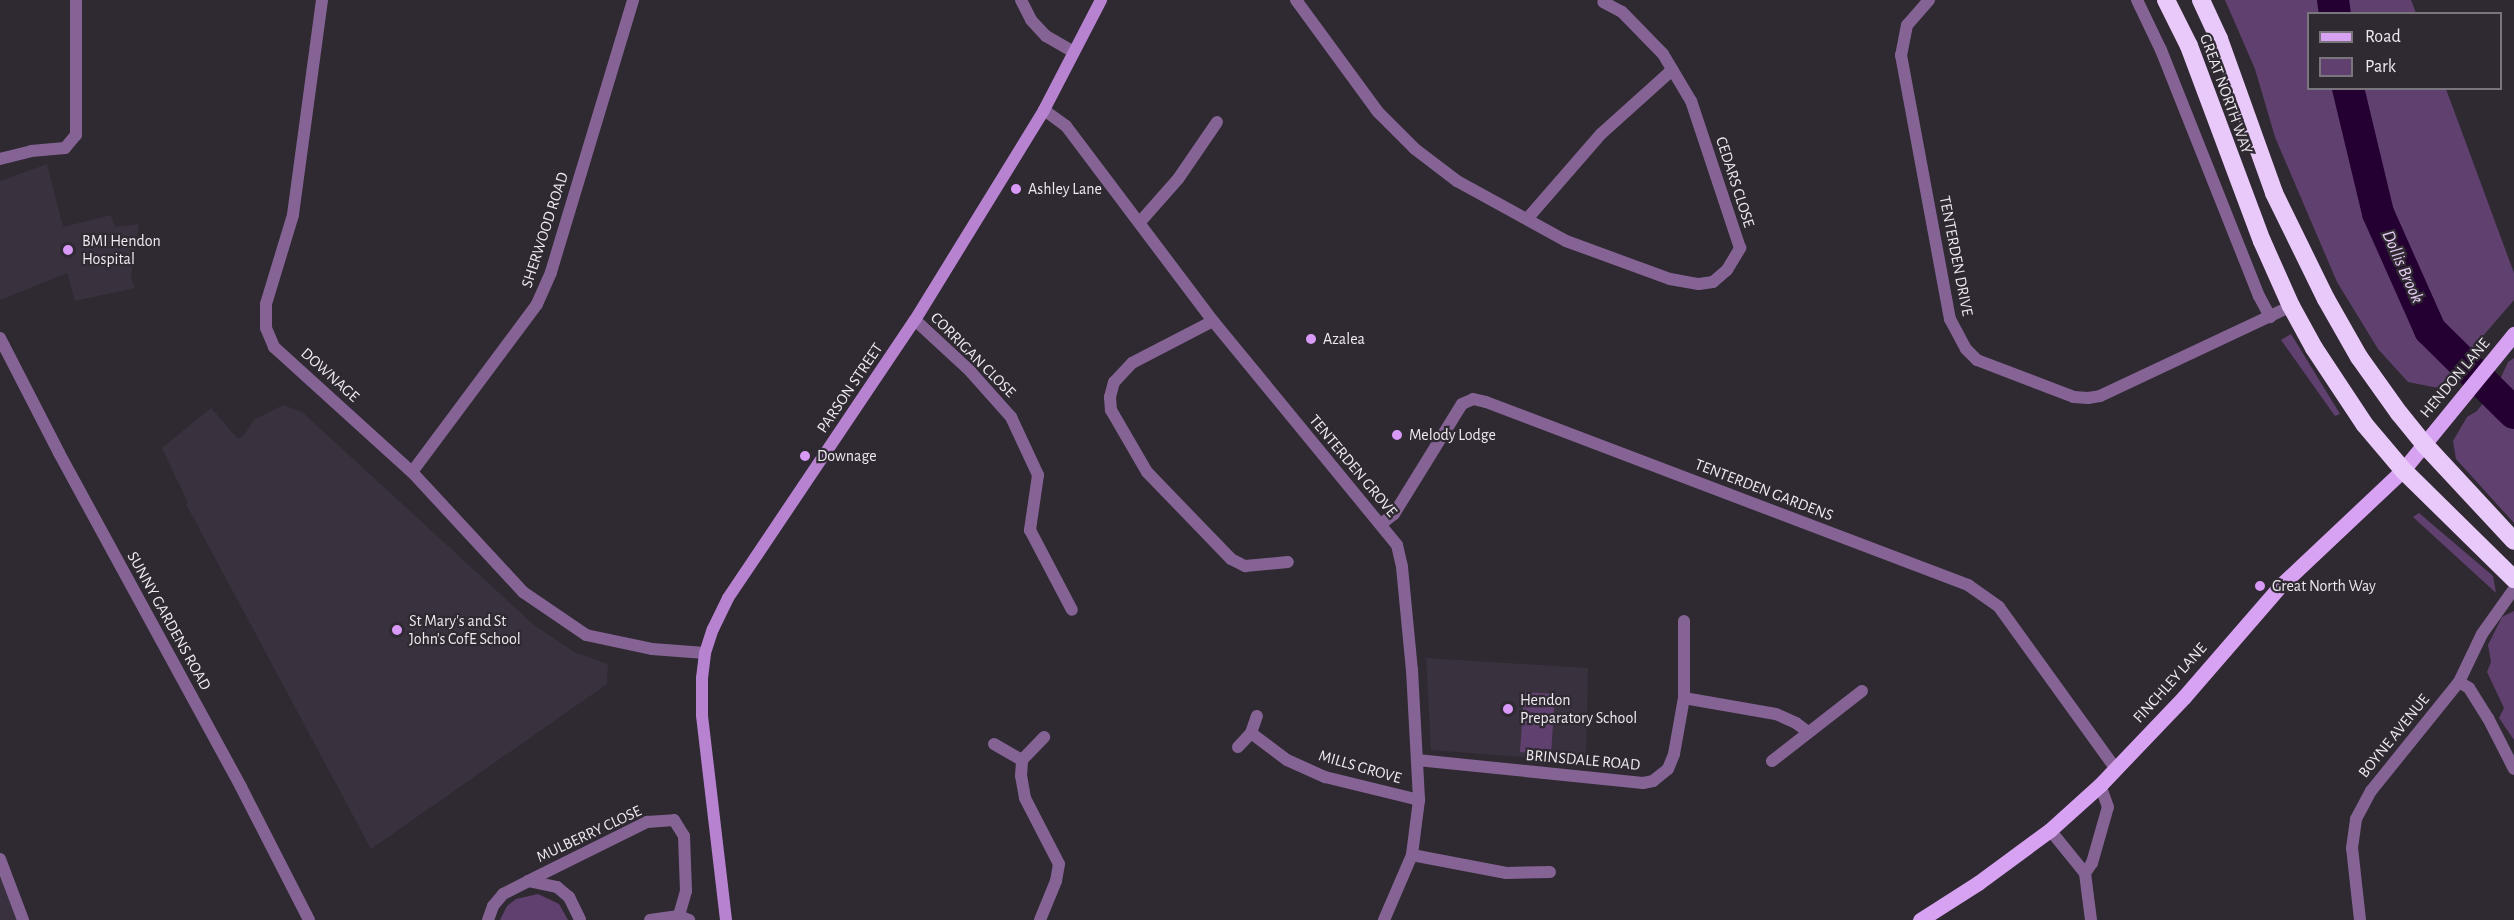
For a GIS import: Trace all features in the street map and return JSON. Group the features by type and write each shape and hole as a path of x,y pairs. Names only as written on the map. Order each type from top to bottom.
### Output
{"highway":[{"name":"GREAT NORTH WAY","path":"2166,0 2189,46 2236,177 2291,306 2344,397 2403,470 2514,579"},
{"name":"GREAT NORTH WAY","path":"2201,0 2219,39 2274,193 2302,254 2360,357 2424,444 2514,541"}],"main road":[{"name":"PARSON STREET","path":"726,920 702,715 705,653 728,598 915,320 1044,110 1101,0"},
{"name":"HENDON LANE","path":"2424,444 2512,337"},
{"name":"FINCHLEY LANE","path":"1920,920 1978,883 2050,830 2100,785 2184,697 2282,585 2403,470 2424,444"}],"street":[{"path":"0,159 30,151 66,148 76,135 76,0"},
{"name":"DOWNAGE","path":"322,0 293,215 266,304 266,328 274,347 412,472 524,592 586,635 652,649 705,653"},
{"name":"SHERWOOD ROAD","path":"412,472 537,304 551,272 633,0"},
{"path":"1021,0 1031,20 1046,36 1074,52"},
{"name":"CEDARS CLOSE","path":"1296,0 1378,112 1415,149 1457,181 1566,241 1670,279 1713,282 1727,270 1740,248 1691,101 1663,54 1622,12 1604,2"},
{"name":"TENTERDEN DRIVE","path":"1929,0 1915,13 1907,26 1902,55 1950,319 1965,349 1992,368 2074,397 2088,398 2100,396 2291,306"},
{"path":"2137,0 2161,50 2259,296 2270,317"},
{"path":"1527,219 1601,134 1672,70"},
{"name":"TENTERDEN GROVE","path":"1044,110 1066,126 1213,321 1397,545 1401,556 1419,800 1412,855 1384,920"},
{"path":"1140,222 1178,179 1217,122"},
{"name":"CORRIGAN CLOSE","path":"915,320 970,371 1011,417 1038,475 1030,530 1072,610"},
{"path":"1213,321 1132,363 1114,382 1110,397 1112,410 1146,472 1231,559 1245,566 1288,562"},
{"name":"SUNNY GARDENS ROAD","path":"0,338 59,453 241,787 309,920"},
{"name":"TENTERDEN GARDENS","path":"1380,524 1394,514 1462,404 1473,399 1486,402 1968,585 1999,607 2116,769"},
{"name":"BOYNE AVENUE","path":"2360,920 2353,864 2356,819 2371,791 2459,682 2482,634 2514,589"},
{"name":"BRINSDALE ROAD","path":"1417,760 1643,783 1653,781 1668,769 1674,754 1684,698 1684,621"},
{"path":"2459,682 2469,688 2488,718 2514,769"},
{"path":"1772,761 1862,691"},
{"path":"1684,698 1776,714 1796,723 1808,732"},
{"path":"1238,747 1251,733 1257,716"},
{"name":"MILLS GROVE","path":"1251,733 1287,760 1325,777 1419,800"},
{"path":"1040,920 1056,881 1059,864 1022,790 1022,760 1044,737"},
{"path":"994,744 1022,760"},
{"path":"2085,873 2092,863 2108,807 2100,785"},
{"name":"MULBERRY CLOSE","path":"488,920 493,906 503,894 647,822 674,820 684,836 686,891 684,918 650,920"},
{"path":"2050,830 2085,873 2091,920"},
{"path":"1412,855 1506,873 1550,872"},
{"path":"0,859 23,920"},
{"name":"MULBERRY CLOSE","path":"528,881 557,887 569,897 580,920"}],"shaded area":[{"name":"BMI Hendon Hospital","path":"47,164 63,227 111,215 115,227 139,224 131,278 135,288 75,301 67,273 0,300 0,181"},
{"name":"St Mary's and St John's CofE School","path":"283,405 302,412 534,625 576,653 608,664 607,684 371,849 186,504 188,503 162,448 211,408 238,439 245,434 254,420"},
{"name":"Hendon Preparatory School","path":"1426,658 1588,668 1586,762 1431,750"},
{"path":"0,872 21,920 0,920"}],"green space":[{"path":"2225,0 2411,0 2416,12 2307,12 2307,90 2446,90 2514,273 2514,300 2438,388 2408,382 2378,349 2337,282 2275,137 2255,69"},
{"path":"2291,334 2340,414 2335,416 2281,340"},
{"path":"2514,358 2514,523 2456,459 2453,441 2467,417 2477,411 2498,384 2508,362"},
{"path":"2419,513 2493,576 2496,593 2413,517"},
{"path":"2514,611 2514,740 2499,718 2504,708 2487,672 2491,662 2488,645 2502,617"},
{"path":"1524,692 1555,694 1551,754 1520,752"},
{"path":"538,894 559,904 568,920 500,920 507,906 516,899"}],"waterway":[{"name":"Dollis Brook","path":"2333,0 2335,12"},
{"name":"Dollis Brook","path":"2348,90 2378,213 2430,330 2514,413"}],"place":[{"name":"Ashley Lane","path":"1016,189"},
{"name":"BMI Hendon Hospital","path":"68,250"},
{"name":"Azalea","path":"1311,339"},
{"name":"Melody Lodge","path":"1397,435"},
{"name":"Downage","path":"805,456"},
{"name":"Great North Way","path":"2260,586"},
{"name":"St Mary's and St John's CofE School","path":"397,630"},
{"name":"Hendon Preparatory School","path":"1508,709"}]}
